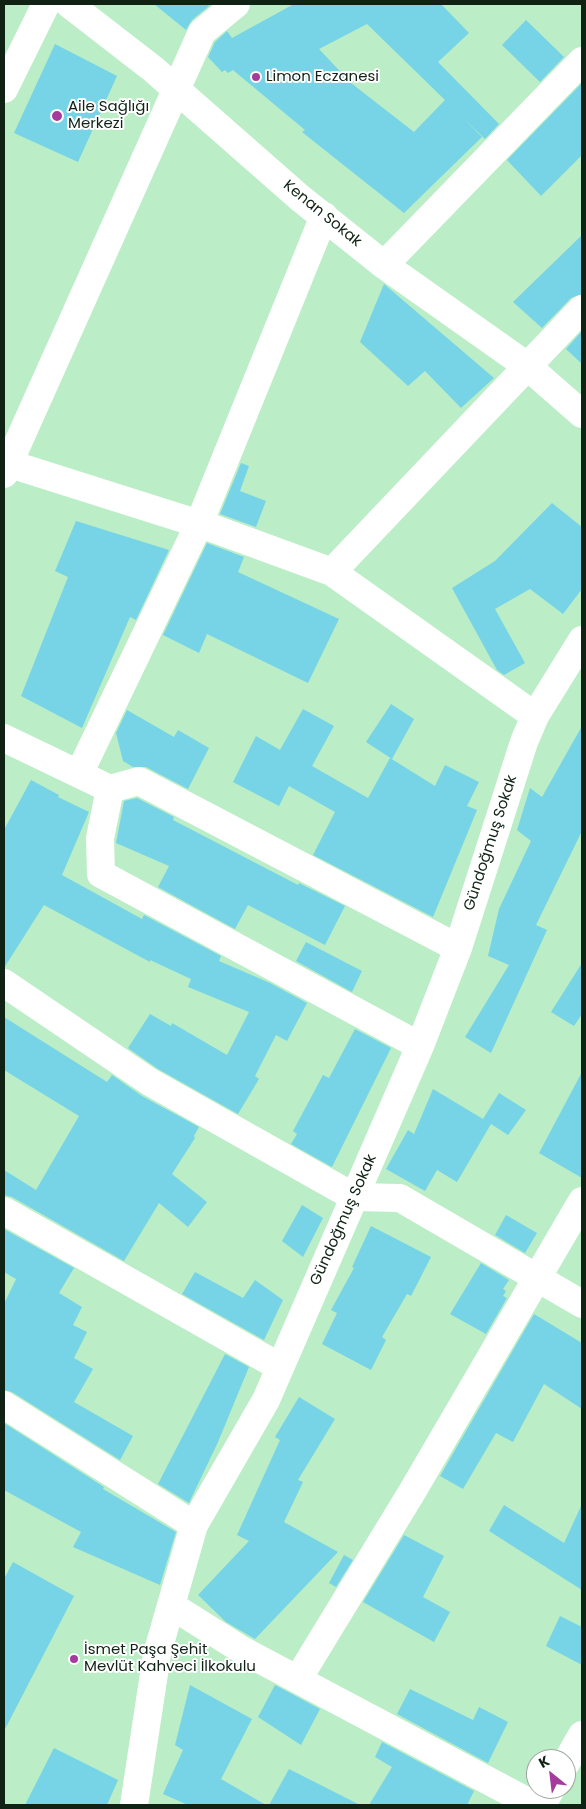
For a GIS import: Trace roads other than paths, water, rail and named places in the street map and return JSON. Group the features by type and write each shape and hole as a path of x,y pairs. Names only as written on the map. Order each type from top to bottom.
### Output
{"street":[{"path":"4,89 46,4"},
{"name":"Kenan Sokak","path":"69,4 177,90 384,266 527,366 582,414"},
{"path":"236,4 202,32 5,467 199,524 332,572 535,716"},
{"path":"384,266 582,61"},
{"path":"79,774 199,524 324,216"},
{"path":"332,572 582,309"},
{"name":"Gündoğmuş Sokak","path":"134,1805 157,1654 194,1525 266,1400 420,1046 458,948 524,742 535,716 582,640"},
{"path":"4,738 110,789 140,781 458,948"},
{"path":"110,789 100,838 101,874 420,1046"},
{"path":"4,983 150,1082 354,1197 400,1198 582,1304"},
{"path":"298,1680 412,1492 582,1201"},
{"path":"4,1211 280,1367"},
{"path":"4,1405 194,1525"},
{"path":"172,1606 242,1650 534,1805"},
{"path":"574,1749 582,1735"}],"place":[{"name":"Limon Eczanesi","path":"256,77"},
{"name":"Aile Sağlığı Merkezi","path":"57,116"},
{"name":"İsmet Paşa Şehit Mevlüt Kahveci İlkokulu","path":"74,1659"}]}
